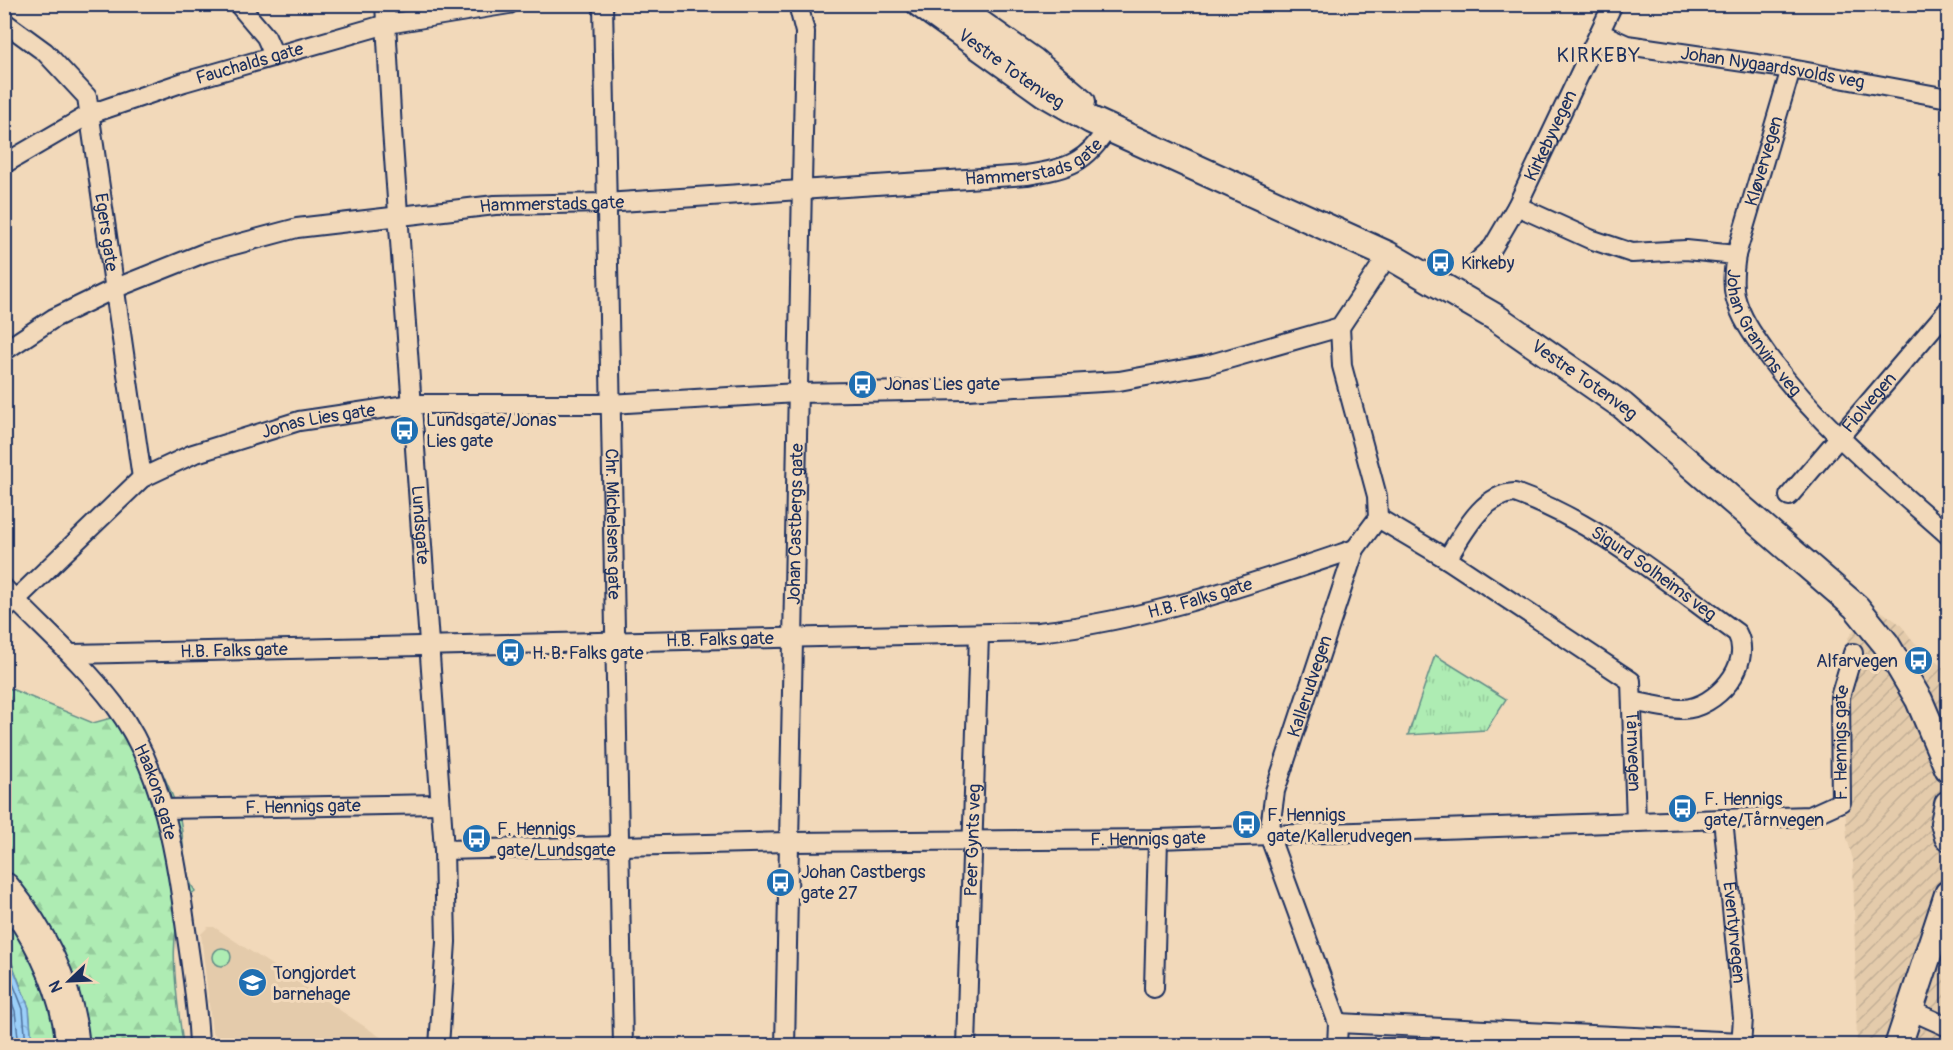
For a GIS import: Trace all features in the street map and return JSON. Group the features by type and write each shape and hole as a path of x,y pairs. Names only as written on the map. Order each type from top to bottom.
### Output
{"highway":[{"path":"4,889 47,952 64,996 73,1046"}],"main road":[{"name":"Vestre Totenveg","path":"920,4 1044,93 1090,120 1170,159 1388,255 1495,317 1623,406 1830,582 1856,607 1886,644 1919,700 1948,768"},
{"name":"Vestre Totenveg","path":"952,4 1040,66 1108,127"},
{"path":"1948,804 1944,823 1948,837"},
{"path":"1898,1046 1948,894"}],"street":[{"path":"238,4 266,37 274,55"},
{"name":"Lundsgate","path":"386,4 398,217 444,850 446,942 439,1046"},
{"name":"Fauchalds gate","path":"4,164 90,114 184,81 387,24 509,4"},
{"name":"Chr. Michelsens gate","path":"603,4 613,642 623,1046"},
{"name":"Johan Castbergs gate","path":"785,1046 805,32 798,4"},
{"name":"Kirkebyvegen","path":"1478,261 1493,247 1517,206 1613,4"},
{"name":"Egers gate","path":"4,22 45,52 87,97 142,478"},
{"name":"Johan Nygaardsvolds veg","path":"1600,33 1627,45 1791,69 1948,98"},
{"name":"Kløvervegen","path":"1736,255 1791,69"},
{"name":"Hammerstads gate","path":"4,351 54,318 116,288 204,253 252,238 297,228 495,205 605,203 1011,177 1071,166 1091,151 1108,127"},
{"name":"Johan Granvins veg","path":"1517,206 1590,239 1632,253 1686,250 1736,255 1735,295 1750,331 1815,416 1948,535"},
{"path":"1388,255 1340,327 1342,366 1377,496 1378,518 1447,559"},
{"name":"Fiolvegen","path":"1789,496 1948,310"},
{"name":"Jonas Lies gate","path":"8,599 142,478 193,454 299,421 412,404 610,404 797,393 967,390 1119,381 1207,365 1340,327"},
{"name":"Sigurd Solheims veg","path":"1447,559 1471,522 1488,504 1504,493 1515,493 1594,531 1639,559 1737,633 1742,642 1741,656 1725,686 1712,699 1683,709 1632,701"},
{"name":"Kallerudvegen","path":"1337,1046 1338,1023 1269,835 1275,791 1355,549 1378,518"},
{"name":"H.B. Falks gate","path":"72,654 979,634 1096,625 1166,610 1355,549"},
{"name":"Tårnvegen","path":"1447,559 1631,681 1636,822"},
{"name":"Haakons gate","path":"8,599 72,654 115,706 141,750 165,809 182,897 197,1006 199,1046"},
{"name":"Peer Gynts veg","path":"966,1046 970,842 979,634"},
{"name":"F. Hennigs gate","path":"444,850 790,842 1158,839 1810,816 1841,802 1840,697 1853,654"},
{"name":"F. Hennigs gate","path":"165,809 440,804"},
{"name":"Eventyrvegen","path":"1723,819 1743,1018 1741,1044"},
{"path":"1154,988 1158,839"},
{"path":"1910,1010 1948,1027"},
{"path":"1338,1023 1741,1044"}],"shaded area":[{"path":"1873,610 1881,611 1900,624 1914,642 1948,672 1948,1045 1857,1045 1853,860 1847,838 1843,775 1845,653 1848,638 1862,619"},
{"name":"Tongjordet barnehage","path":"208,927 214,927 385,1040 383,1045 217,1045 216,1036 212,1031 201,934"}],"green space":[{"path":"1435,655 1506,699 1486,730 1408,735"},
{"path":"4,686 93,723 129,713 158,764 180,819 187,875 195,891 184,903 178,920 175,941 174,964 183,1045 32,1045 29,1008 5,945"},
{"path":"218,948 226,948 231,953 229,964 218,966 213,961 213,953"}],"water":[{"path":"4,945 29,1008 32,1045 5,1045"}],"place":[{"name":"Kirkeby","path":"1440,263"},
{"name":"Jonas Lies gate","path":"863,384"},
{"name":"Lundsgate/Jonas Lies gate","path":"405,430"},
{"name":"H. B. Falks gate","path":"511,653"},
{"name":"Alfarvegen","path":"1919,661"},
{"name":"F. Hennigs gate/Tårnvegen","path":"1683,809"},
{"name":"F. Hennigs gate/Kallerudvegen","path":"1246,825"},
{"name":"F. Hennigs gate/Lundsgate","path":"476,839"},
{"name":"Johan Castbergs gate 27","path":"780,882"},
{"name":"Tongjordet barnehage","path":"252,983"}],"district":[{"name":"KIRKEBY","path":"1599,55"}]}
